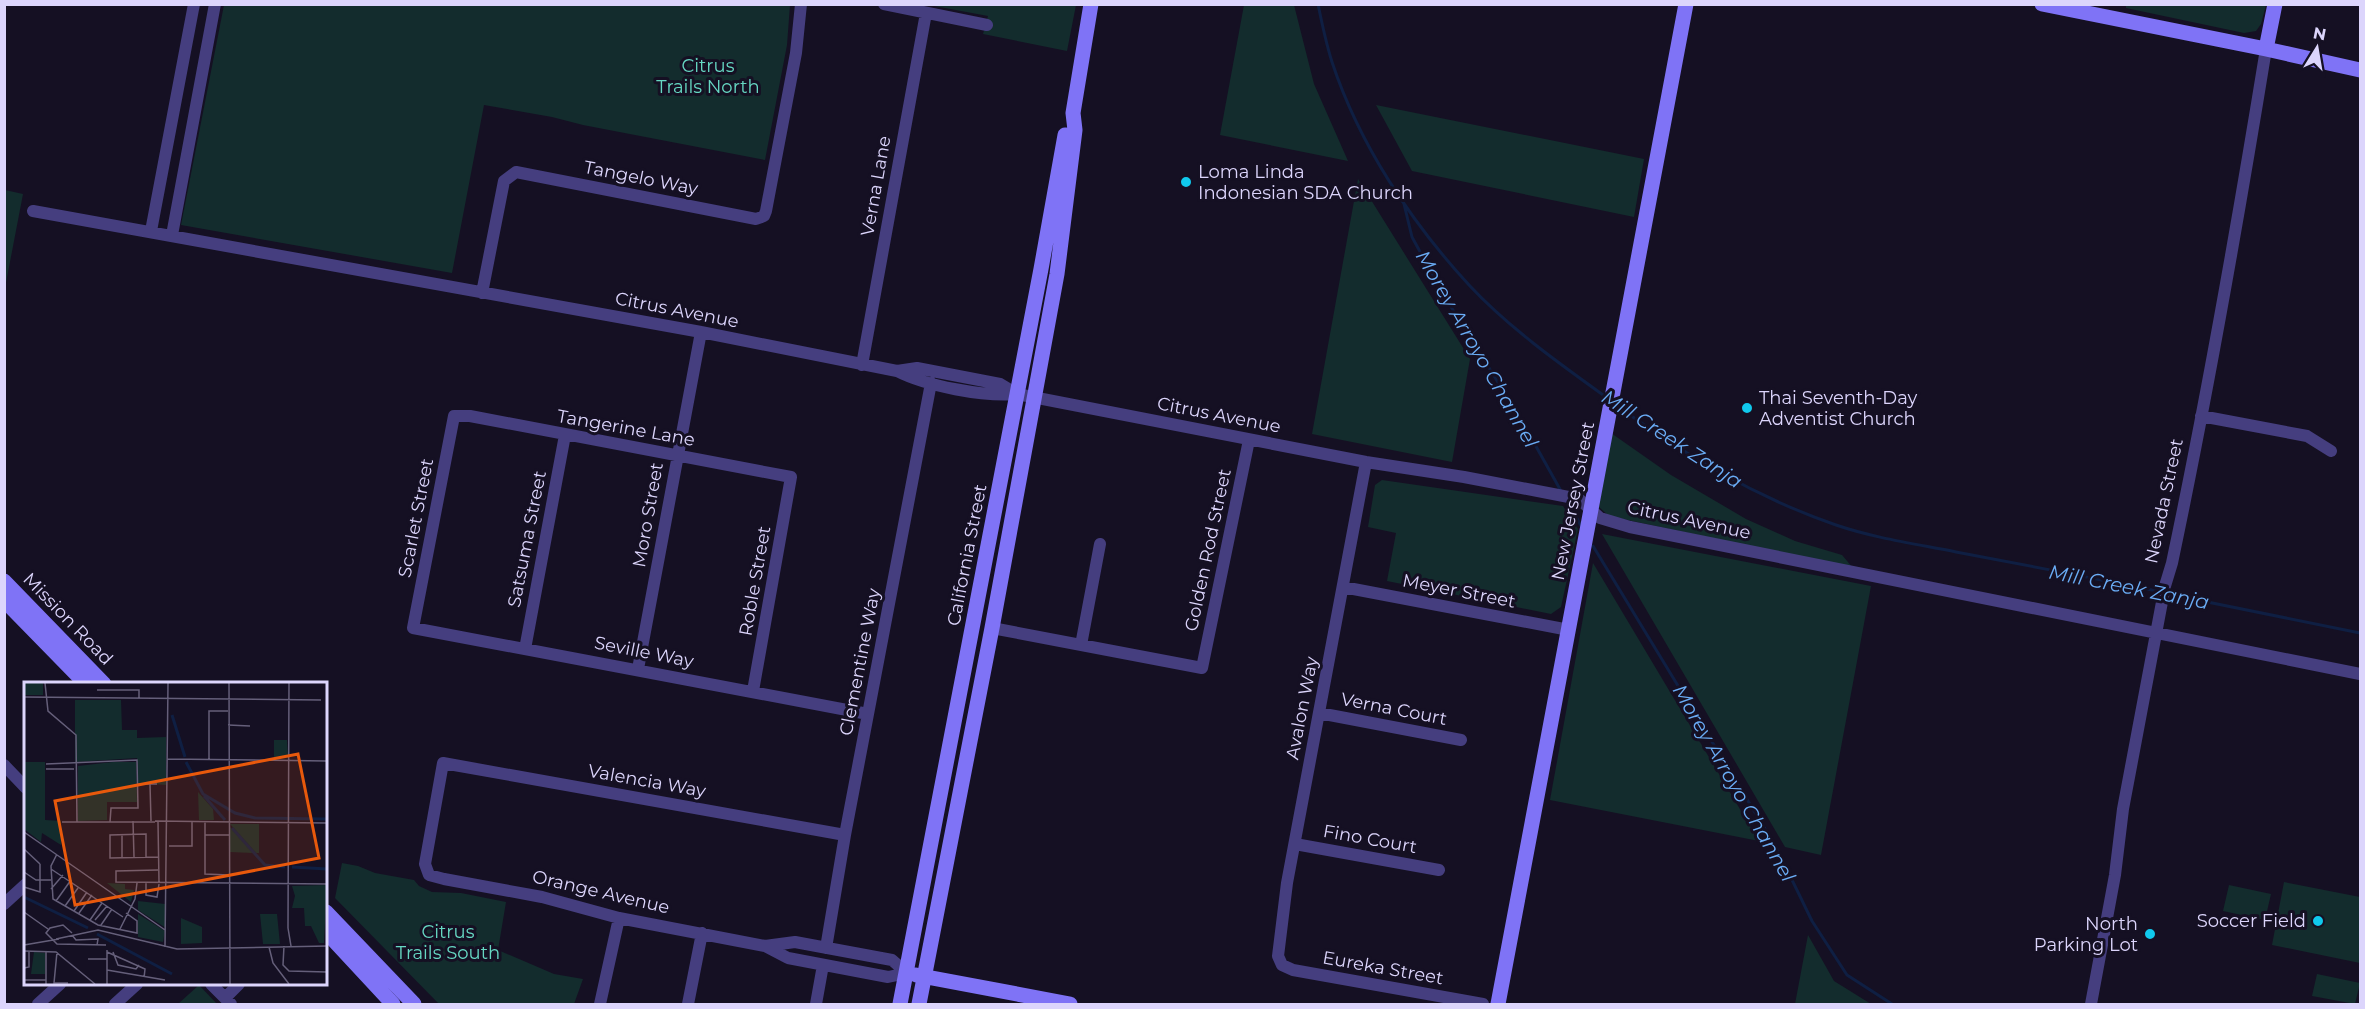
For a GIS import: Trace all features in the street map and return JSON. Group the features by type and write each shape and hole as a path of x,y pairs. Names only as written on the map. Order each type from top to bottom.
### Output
{"street":[{"path":"151,231 194,4"},
{"path":"172,235 215,4"},
{"name":"Tangelo Way","path":"482,292 504,181 510,174 516,172 756,219 764,216 796,53 801,4"},
{"path":"884,4 987,25"},
{"name":"California Street","path":"900,1005 1066,129 1073,113 1091,4"},
{"name":"New Jersey Street","path":"1498,1005 1686,4"},
{"path":"2042,4 2361,70"},
{"name":"Nevada Street","path":"2091,1005 2115,875 2123,809 2165,586 2172,563 2201,417 2275,4"},
{"name":"Verna Lane","path":"862,365 926,13"},
{"name":"California Street","path":"919,1005 992,628 1058,264 1075,130 1073,113"},
{"name":"Citrus Avenue","path":"33,211 701,332 897,371 915,380 931,383 999,395 1017,394 1034,397 1366,462 1464,477 1579,499 1600,518 1630,527 2361,674"},
{"name":"Moro Street","path":"638,669 701,332"},
{"name":"Citrus Avenue","path":"897,371 917,368 1000,384 1017,394"},
{"name":"Clementine Way","path":"826,948 845,835 931,383"},
{"name":"Tangerine Lane","path":"454,416 470,416 791,477"},
{"name":"Scarlet Street","path":"413,628 454,416"},
{"path":"2201,417 2307,436 2331,452"},
{"name":"Satsuma Street","path":"525,649 565,435"},
{"name":"Golden Rod Street","path":"1080,645 1202,668 1249,440"},
{"name":"Avalon Way","path":"1279,961 1278,946 1295,844 1366,462"},
{"name":"Roble Street","path":"753,691 791,477"},
{"path":"992,628 1080,645 1100,544"},
{"name":"Mission Road","path":"4,581 102,682"},
{"name":"Meyer Street","path":"1342,587 1569,630"},
{"name":"Mission Road","path":"4,600 84,682"},
{"name":"Seville Way","path":"413,628 868,714"},
{"name":"Verna Court","path":"1319,713 1461,740"},
{"name":"Valencia Way","path":"429,875 425,864 443,763 845,835"},
{"path":"6,770 24,786"},
{"name":"Fino Court","path":"1295,844 1439,870"},
{"name":"Orange Avenue","path":"429,875 542,897 619,918 765,946 788,958 888,977 907,973 1070,1005"},
{"path":"4,904 24,886"},
{"path":"327,913 414,1005"},
{"path":"600,1005 619,918"},
{"path":"327,933 393,1005"},
{"path":"688,1005 702,933"},
{"name":"Orange Avenue","path":"765,946 795,942 892,960 907,973"},
{"name":"Eureka Street","path":"1279,961 1293,970 1483,1005"},
{"path":"816,1005 823,965"},
{"path":"38,1005 59,985"},
{"path":"115,1005 136,985"},
{"path":"214,985 228,1001 238,985"}],"green space":[{"name":"Citrus Trails North","path":"224,4 790,5 787,45 765,160 484,105 452,273 181,225"},
{"path":"2126,4 2266,5 2261,24 2256,31 2244,33 2126,8"},
{"path":"929,5 1076,5 1067,51 983,34 988,16"},
{"path":"1244,5 1294,5 1314,84 1348,161 1220,135"},
{"path":"1376,105 1644,159 1634,217 1412,171"},
{"path":"1358,179 1470,359 1452,462 1312,434"},
{"path":"4,190 23,194 5,288"},
{"path":"1611,433 1671,475 1746,519 1795,541 1842,555 1853,568 1609,516 1599,507"},
{"path":"1382,480 1563,506 1578,529 1561,607 1551,614 1387,581 1396,533 1368,527 1375,485"},
{"path":"1602,534 1871,586 1821,855 1785,847"},
{"path":"1593,563 1759,841 1550,800"},
{"name":"Citrus Trails South","path":"342,863 375,873 414,880 419,886 432,892 461,893 506,902 498,950 554,974 583,979 574,1004 439,1004 335,898"},
{"name":"Soccer Field","path":"2284,882 2360,897 2360,963 2272,945"},
{"path":"2229,885 2271,894 2265,920 2223,911"},
{"path":"1808,935 1834,981 1871,1004 1795,1004"},
{"path":"2317,974 2360,983 2355,1004 2312,996"},
{"path":"199,985 217,1004 178,1004"}],"waterway":[{"name":"Mill Creek Zanja","path":"1318,4 1330,55 1343,93 1372,152 1407,208 1448,261 1484,301 1535,344 1606,397"},
{"name":"Morey Arroyo Channel","path":"1404,204 1412,237 1443,294 1519,416 1561,491"},
{"name":"Mill Creek Zanja","path":"1616,405 1668,441 1721,473 1777,501 1836,525 1865,534 2162,592"},
{"name":"Morey Arroyo Channel","path":"1571,507 1581,526"},
{"name":"Morey Arroyo Channel","path":"1593,546 1776,847 1812,921 1847,975 1892,1004"},
{"name":"Mill Creek Zanja","path":"2168,594 2360,633"}],"place":[{"name":"Loma Linda Indonesian SDA Church","path":"1186,182"},
{"name":"Thai Seventh-Day Adventist Church","path":"1747,408"},
{"name":"Soccer Field","path":"2318,921"},
{"name":"North Parking Lot","path":"2150,934"}]}
